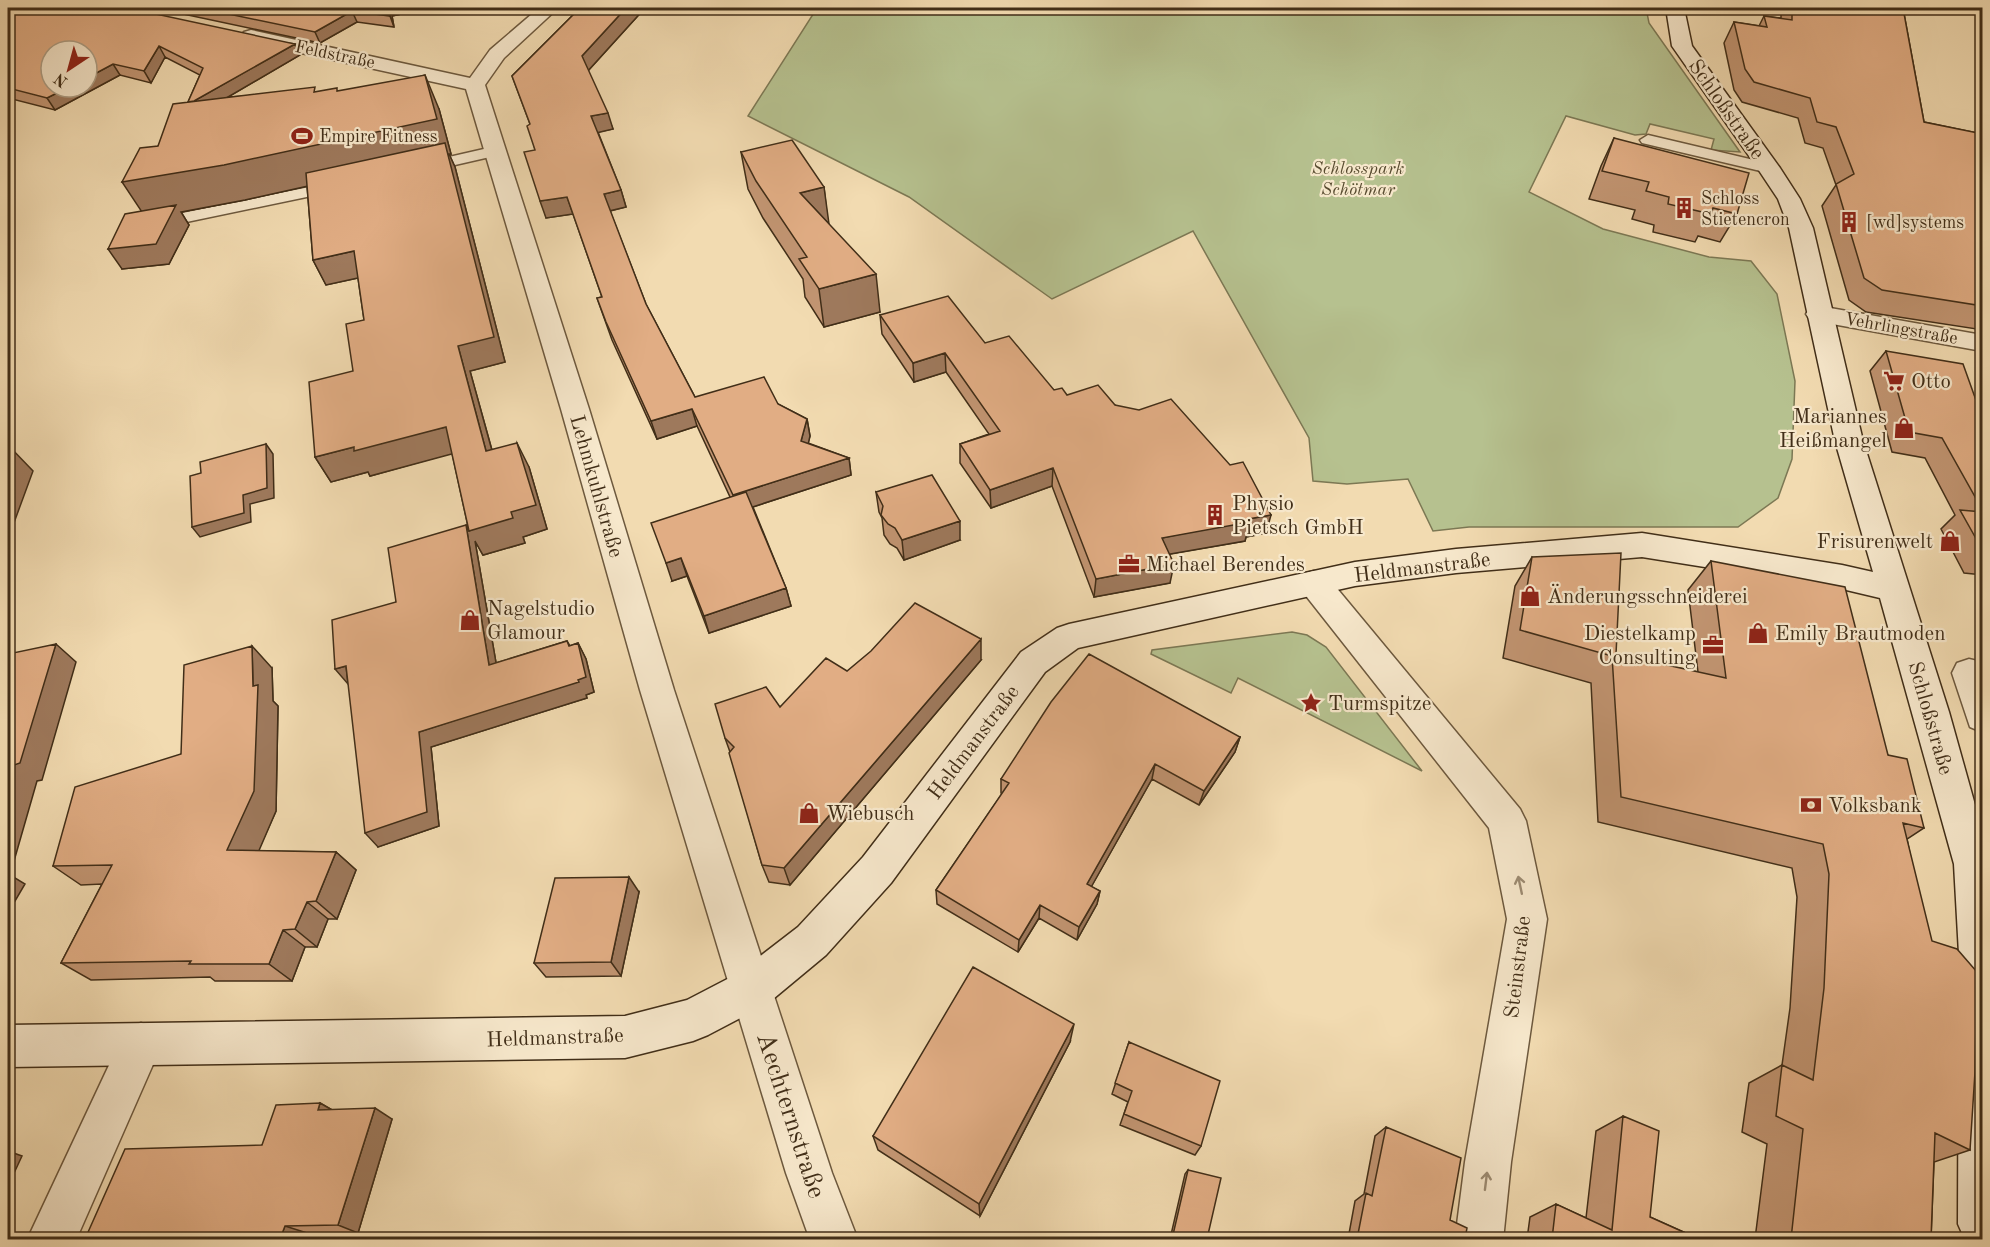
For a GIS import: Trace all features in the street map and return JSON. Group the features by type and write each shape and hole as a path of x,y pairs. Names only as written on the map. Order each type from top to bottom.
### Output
{"street":[{"path":"475,85 497,54 549,8"},
{"name":"Schloßstraße","path":"1675,8 1682,46 1769,168 1789,199 1801,228 1849,441 1978,866 1983,1224"},
{"name":"Feldstraße","path":"237,33 475,85"},
{"name":"Lehmkuhlstraße","path":"475,85 497,151 644,647 752,989"},
{"name":"Vehrlingstraße","path":"1819,314 1983,343"},
{"name":"Heldmanstraße","path":"8,1046 625,1037 693,1020 752,989 812,941 877,870 1033,662 1069,637 1355,574 1455,561 1642,545 1842,577 1893,589"},
{"name":"Steinstraße","path":"1314,583 1507,821 1527,919 1488,1162 1479,1239"},
{"path":"1983,676 1968,673 1983,717"},
{"name":"Aechternstraße","path":"752,989 809,1173 834,1239"},
{"path":"51,1239 141,1044"}],"lane":[{"path":"1648,140 1769,168"},
{"path":"405,171 497,151"},
{"path":"142,226 359,182"}],"green space":[{"name":"Schlosspark Schötmar","path":"817,8 1646,8 1649,23 1740,152 1711,150 1714,139 1650,124 1646,134 1635,135 1566,116 1529,192 1603,229 1709,257 1751,261 1777,294 1795,381 1792,459 1778,498 1738,527 1469,527 1433,531 1408,479 1347,484 1313,481 1309,438 1193,231 1052,299 909,197 748,116"},
{"path":"1292,632 1307,635 1326,647 1422,771 1238,678 1231,693 1151,654 1152,650"}],"building":[{"path":"8,8 128,8 295,44 194,101 188,102 203,68 159,46 144,71 113,64 99,72 99,39 39,39 39,96 8,88"},
{"path":"200,8 388,8 390,16 352,11 315,32"},
{"path":"580,8 626,8 582,56 608,113 591,116 621,190 604,194 646,304 695,397 764,377 778,404 807,419 801,441 849,458 733,495 692,409 651,421 597,298 602,297 567,197 540,201 524,152 535,150 527,126 530,124 512,76"},
{"path":"1792,8 1903,8 1924,122 1983,134 1983,306 1882,290 1864,278 1836,184 1854,174 1836,127 1817,122 1810,98 1754,82 1745,69 1734,22 1767,27 1764,16 1792,20"},
{"path":"425,75 437,119 224,165 122,182 140,148 158,146 173,104 315,87 314,92 337,88 337,91"},
{"path":"1614,138 1749,173 1737,214 1713,208 1711,214 1668,204 1669,197 1646,191 1649,182 1602,171"},
{"path":"792,140 824,187 800,193 876,274 819,289 799,259 807,257 756,181 741,152"},
{"path":"445,143 494,337 458,346 486,451 517,443 536,505 511,512 513,518 469,531 446,427 354,451 354,447 315,457 309,382 353,371 346,324 364,320 354,251 313,260 306,173"},
{"path":"176,205 156,244 108,249 125,214"},
{"path":"948,296 985,343 1009,336 1054,390 1062,388 1067,395 1098,385 1115,405 1139,410 1171,399 1230,465 1243,462 1271,515 1248,519 1250,522 1162,538 1174,564 1096,579 1053,468 990,490 960,444 1000,431 945,353 913,363 880,315"},
{"path":"1886,351 1963,364 1977,403 1983,404 1983,511 1942,438 1909,432"},
{"path":"266,444 267,488 243,495 244,513 192,527 190,476 201,473 200,462"},
{"path":"932,475 960,521 902,540 895,528 888,524 881,515 883,506 876,492"},
{"path":"746,492 786,588 704,616 681,558 666,563 651,523"},
{"path":"1960,510 1983,512 1983,551"},
{"path":"466,525 489,665 567,641 569,646 578,643 586,677 578,680 579,682 419,732 427,812 365,833 346,666 335,669 332,620 396,602 388,548"},
{"path":"1621,553 1616,654 1726,678 1711,561 1845,587 1888,755 1907,759 1924,828 1903,823 1932,941 1957,949 1977,972 1975,1072 1970,1150 1935,1133 1931,1239 1791,1239 1803,1129 1776,1116 1782,1065 1813,1080 1824,988 1829,874 1823,844 1621,797 1612,656 1520,630 1532,557"},
{"path":"915,603 981,639 784,868 762,865 729,753 734,747 725,738 715,704 766,687 780,707 826,658 847,671 871,651"},
{"path":"56,644 20,763 14,765 8,788 8,654"},
{"path":"252,646 253,686 258,685 254,791 227,850 336,852 316,901 307,902 295,929 283,930 269,964 189,964 191,961 61,963 112,865 53,866 75,787 181,754 184,665"},
{"path":"1089,654 1240,737 1204,791 1155,764 1087,884 1100,891 1079,927 1040,905 1019,940 936,890 1009,783 1001,779 1051,702"},
{"path":"629,877 611,962 534,963 555,878"},
{"path":"973,967 1074,1024 979,1204 873,1136"},
{"path":"1129,1042 1220,1081 1201,1146 1124,1114 1132,1091 1115,1083"},
{"path":"320,1103 318,1110 375,1108 338,1225 285,1226 280,1239 85,1239 125,1149 262,1145 276,1105"},
{"path":"1623,1116 1659,1131 1650,1217 1699,1239 1552,1239 1556,1204 1612,1230"},
{"path":"1386,1127 1461,1158 1450,1220 1467,1228 1465,1239 1357,1239 1366,1193 1372,1196"},
{"path":"1188,1170 1221,1178 1207,1239 1172,1239"}],"place":[{"name":"Empire Fitness","path":"302,136"},
{"name":"Schloss Stietencron","path":"1684,208"},
{"name":"[wd]systems","path":"1849,222"},
{"name":"Otto","path":"1894,381"},
{"name":"Mariannes Heißmangel","path":"1904,428"},
{"name":"Physio Pietsch GmbH","path":"1215,515"},
{"name":"Frisurenwelt","path":"1950,541"},
{"name":"Michael Berendes","path":"1129,564"},
{"name":"Änderungsschneiderei","path":"1530,596"},
{"name":"Nagelstudio Glamour","path":"470,620"},
{"name":"Emily Brautmoden","path":"1758,633"},
{"name":"Diestelkamp Consulting","path":"1713,645"},
{"name":"Turmspitze","path":"1311,703"},
{"name":"Volksbank","path":"1811,805"},
{"name":"Wiebusch","path":"809,813"}]}
